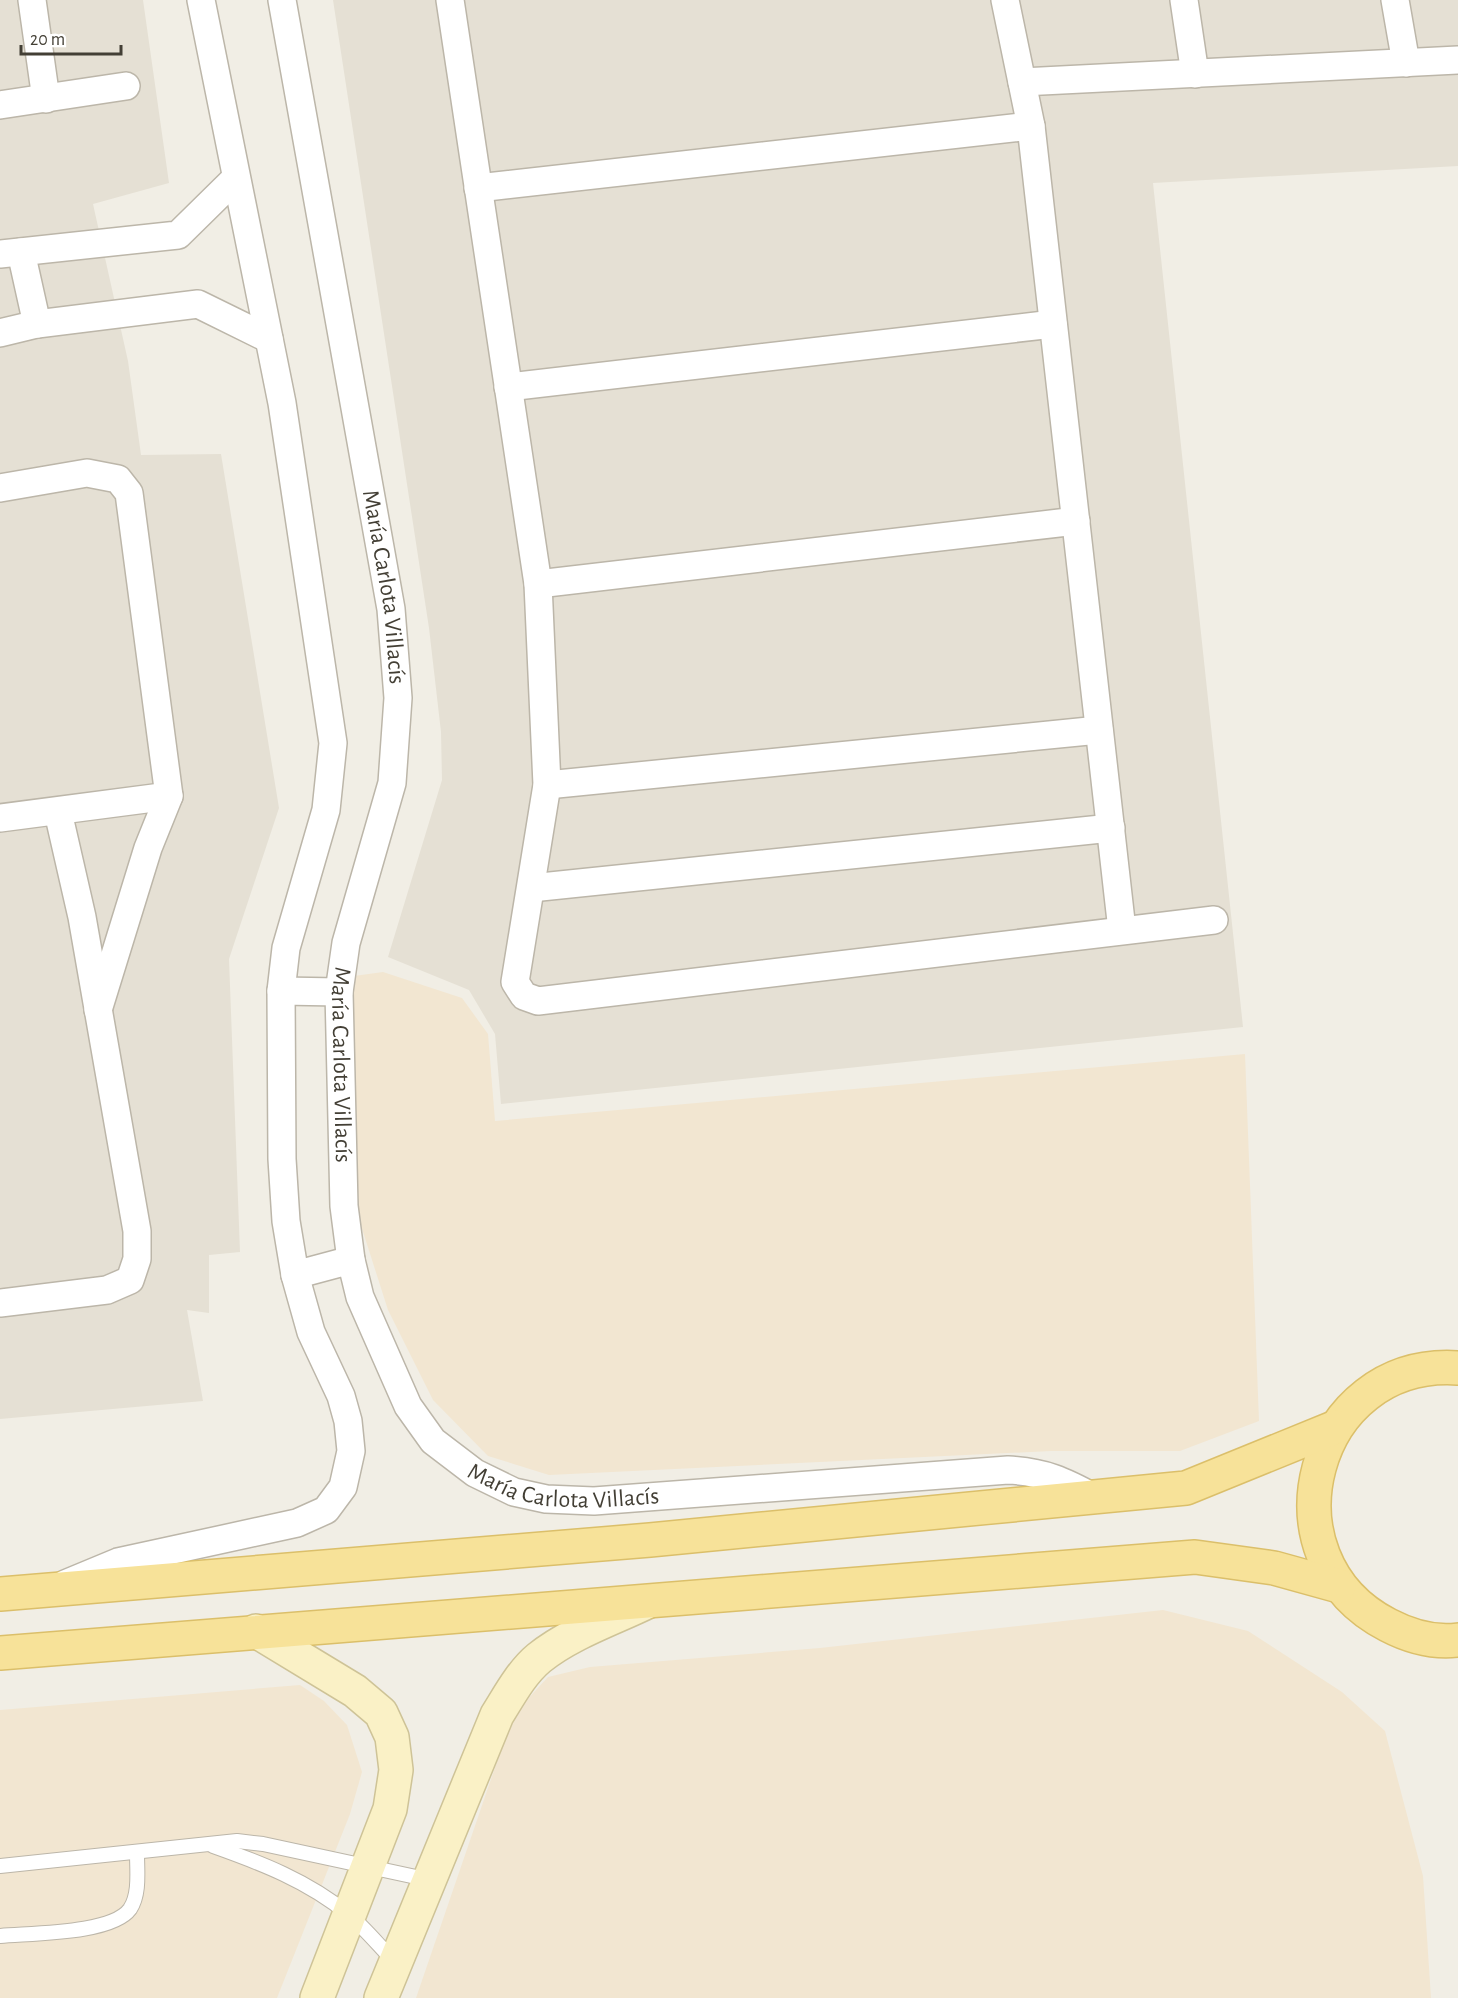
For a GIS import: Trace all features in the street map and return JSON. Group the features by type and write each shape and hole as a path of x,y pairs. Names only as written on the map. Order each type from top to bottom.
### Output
{"main road":[{"path":"1458,1368 1440,1367 1399,1376 1364,1396 1336,1426 1318,1465 1312,1507 1320,1549 1339,1586 1369,1615 1406,1634 1446,1641 1458,1640"},
{"path":"0,1594 650,1540 1186,1488 1336,1426"},
{"path":"0,1653 654,1598 1195,1557 1274,1568 1339,1586"}],"street":[{"path":"32,0 46,99"},
{"path":"50,1590 118,1562 297,1523 326,1510 343,1487 351,1451 348,1421 341,1396 312,1332 295,1275 286,1221 282,1159 281,991 292,922 326,810 333,743 282,403 201,0"},
{"name":"María Carlota Villacís","path":"282,0 391,609 398,698 392,783 346,943 339,992 344,1206 351,1260 360,1297 408,1406 433,1441 475,1473 514,1492 546,1499 594,1501 1008,1470 1034,1471 1058,1477 1095,1498"},
{"path":"450,0 538,584 547,785 515,982 524,996 538,1001 1215,920"},
{"path":"1005,0 1031,126 1122,930"},
{"path":"1184,0 1195,74"},
{"path":"1395,0 1406,63"},
{"path":"1022,82 1458,60"},
{"path":"0,105 126,86"},
{"path":"478,188 1031,126"},
{"path":"38,324 11,253 178,235 236,178"},
{"path":"0,333 38,324 198,303 269,339"},
{"path":"508,387 1053,324"},
{"path":"0,488 87,473 118,479 129,493 169,796 148,848 98,1010"},
{"path":"538,584 1076,521"},
{"path":"547,785 1099,730"},
{"path":"0,818 169,796"},
{"path":"0,1303 107,1290 130,1280 137,1259 137,1231 98,1010 75,883 58,812"},
{"path":"531,888 1111,828"},
{"path":"281,991 339,992"},
{"path":"295,1275 351,1260"},
{"path":"381,1998 497,1715 517,1683 538,1659 566,1641 654,1598"},
{"path":"256,1631 355,1690 381,1713 392,1737 396,1770 390,1809 317,1998"}],"lane":[{"path":"0,1866 137,1854 237,1841 263,1844 430,1880"},
{"path":"211,1845 278,1871 310,1887 349,1914 396,1964"},
{"path":"0,1936 101,1926 121,1918 131,1907 136,1892 137,1854"}],"shaded area":[{"path":"0,0 143,0 169,183 93,204 128,361 141,455 221,454 279,808 229,959 240,1252 209,1255 209,1313 187,1310 203,1401 0,1419"},
{"path":"333,0 1458,0 1458,166 1153,183 1243,1027 501,1104 495,1034 469,990 388,957 442,780 441,732 429,628"},
{"path":"383,972 462,998 488,1034 495,1121 1245,1054 1259,1421 1180,1451 1051,1451 549,1475 488,1456 433,1400 388,1310 358,1216 350,989 354,976"},
{"path":"1163,1610 1248,1631 1342,1692 1385,1731 1423,1876 1431,1998 416,1998 513,1715 548,1677 590,1667 820,1648"},
{"path":"300,1685 324,1701 347,1725 362,1772 350,1814 277,1998 0,1998 0,1710"}]}
